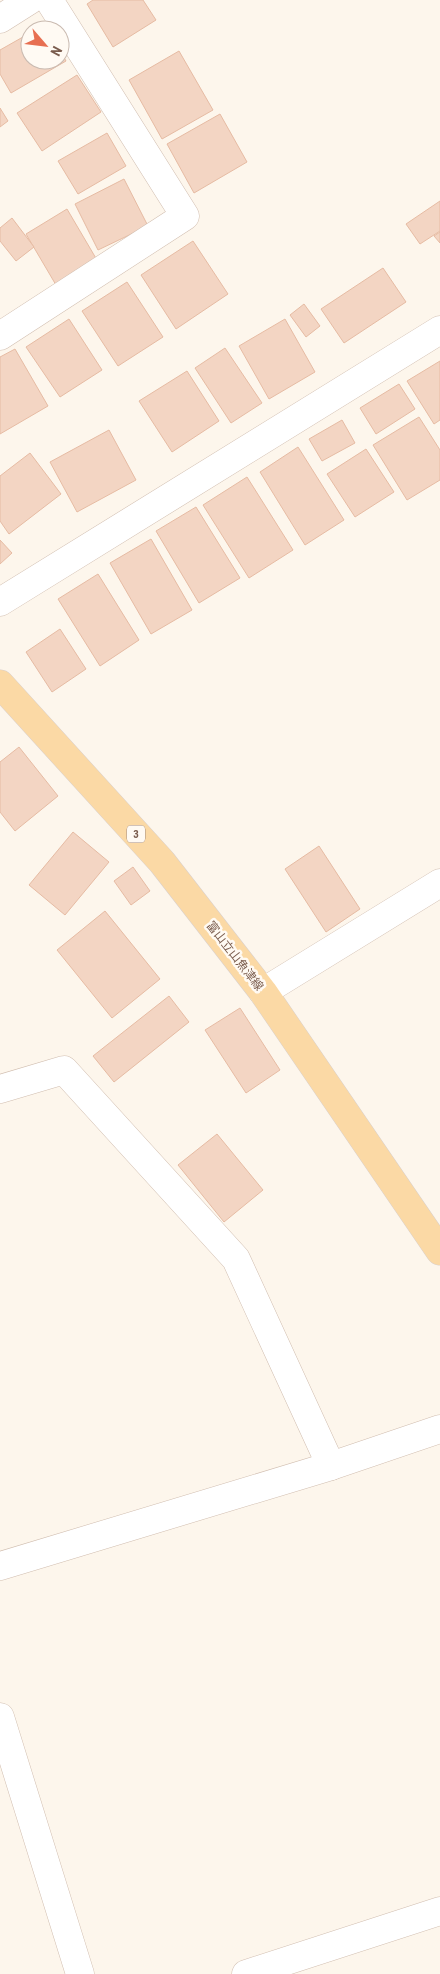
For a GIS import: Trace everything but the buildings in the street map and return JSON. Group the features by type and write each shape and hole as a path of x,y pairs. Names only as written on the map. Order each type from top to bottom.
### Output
{"main road":[{"name":"富山立山魚津線","path":"0,684 162,862 263,992 440,1251"}],"street":[{"path":"0,19 30,0"},
{"path":"0,336 185,216 49,0"},
{"path":"0,602 440,330"},
{"path":"263,992 440,883"},
{"path":"0,1089 64,1070 236,1259 331,1466"},
{"path":"0,1566 331,1466 440,1429"},
{"path":"0,1717 80,1974"},
{"path":"246,1974 440,1911"}]}
